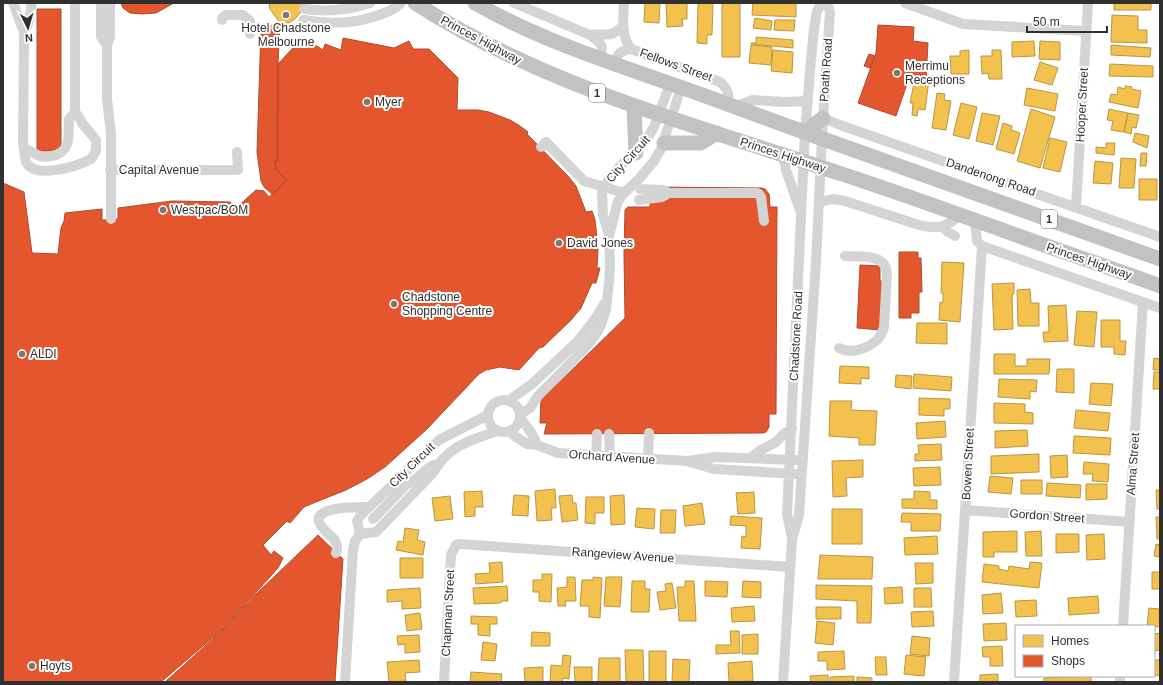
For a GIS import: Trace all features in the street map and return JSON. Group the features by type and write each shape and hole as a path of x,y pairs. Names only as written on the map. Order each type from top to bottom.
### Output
{"highway":[{"name":"Princes Highway","path":"415,3 452,26 489,46 536,68 634,107 821,167 1160,286"},
{"name":"1","path":"475,3 532,33 614,64 1160,259"},
{"path":"634,107 636,153"},
{"path":"806,132 823,118"},
{"path":"664,143 701,143 717,133"}],"street":[{"path":"13,3 24,31"},
{"path":"32,3 28,24 24,31 24,147 26,150 27,163 33,168 52,171 91,159 96,147 96,140 94,136 82,123 75,112 75,3"},
{"name":"Capital Avenue","path":"101,3 101,37 107,45"},
{"name":"Capital Avenue","path":"110,3 110,38 107,45 107,99 114,134 110,170 238,170 237,152"},
{"path":"304,9 319,10 370,3"},
{"path":"303,20 331,24 353,22 394,9 401,3"},
{"path":"514,3 590,35 600,42 602,47 599,58"},
{"name":"Fellows Street","path":"624,3 623,26 625,39 631,49 720,82 729,92 731,105"},
{"name":"Poath Road","path":"806,132 810,59 817,11 822,3"},
{"name":"Poath Road","path":"822,138 830,12 827,3"},
{"path":"905,3 963,24 1086,31"},
{"name":"Hooper Street","path":"1076,207 1088,3"},
{"path":"222,20 222,18 226,15 244,15 250,21 250,34"},
{"path":"590,35 611,35 623,26"},
{"path":"614,64 618,54 622,51 631,49"},
{"name":"City Circuit","path":"609,236 618,201 624,192 654,161 664,143 665,117 676,86"},
{"path":"731,105 753,100 784,102 808,101"},
{"path":"26,150 46,157 54,156 65,150 68,144 68,119 75,112"},
{"name":"City Circuit","path":"520,416 530,408 538,396 586,348 595,336 604,319 610,260 609,236 603,214 604,187 616,169 636,153 665,117"},
{"name":"Dandenong Road","path":"823,118 1160,237"},
{"name":"Chadstone Road","path":"792,540 787,514 806,132"},
{"name":"Chadstone Road","path":"783,682 792,540 799,516 820,202 822,138"},
{"path":"541,147 546,142 584,181 624,192"},
{"path":"62,152 72,166"},
{"path":"783,155 787,174 802,214"},
{"path":"110,170 111,220"},
{"path":"638,179 640,189 639,203 662,197 669,193 756,193 759,194 761,198 764,221"},
{"path":"640,189 664,190 669,193"},
{"path":"820,202 839,200 931,228 944,227 961,215"},
{"path":"975,220 977,241 982,246 1160,308"},
{"path":"944,227 948,232 955,236"},
{"name":"Bowen Street","path":"954,682 982,246"},
{"path":"839,348 854,351 861,350 879,338 884,327 887,273 885,266 878,259 845,256"},
{"name":"City Circuit","path":"508,401 532,384 577,342 600,312 608,291"},
{"name":"Alma Street","path":"1123,625 1143,302"},
{"path":"520,416 516,426 509,431 503,432 497,431 490,424 488,415 493,404 499,401 508,401 516,406 520,416 535,439 537,446"},
{"name":"City Circuit","path":"345,682 346,584 354,545 360,534 357,521 368,508 443,437 488,415"},
{"path":"750,458 776,442 785,433 792,429"},
{"name":"City Circuit","path":"360,534 376,532 433,473 438,464 450,451 466,442 497,431"},
{"name":"Orchard Avenue","path":"509,431 527,444 537,446 554,453 688,462 714,469 801,474"},
{"path":"648,433 648,459"},
{"path":"596,456 597,434"},
{"path":"609,434 610,457"},
{"path":"373,518 406,484 408,479 427,459 427,451"},
{"name":"Orchard Avenue","path":"688,462 715,457 802,460"},
{"path":"406,484 412,483 433,465 438,464"},
{"path":"336,553 337,545 332,536 320,524 320,517 325,513 343,508 368,508"},
{"name":"Gordon Street","path":"965,510 1130,522"},
{"name":"Rangeview Avenue","path":"456,545 463,544 790,567"},
{"name":"Chapman Street","path":"444,682 451,556 456,545"}],"building: Homes":[{"name":"Hotel Chadstone Melbourne","path":"269,3 309,3 300,8 300,13 289,23 280,23 270,9"},
{"path":"645,3 660,3 659,23 644,22"},
{"path":"666,3 687,3 687,19 682,19 683,26 667,27"},
{"path":"698,3 713,3 712,35 707,35 707,44 697,43"},
{"path":"722,3 740,3 740,57 722,57"},
{"path":"753,3 796,3 796,17 752,15"},
{"path":"1114,3 1151,3 1151,10 1114,10"},
{"path":"1112,15 1138,16 1138,30 1147,30 1147,43 1111,42"},
{"path":"755,18 772,21 771,30 753,28"},
{"path":"775,20 795,20 794,31 774,30"},
{"path":"756,37 793,40 793,48 751,44 756,43"},
{"path":"1034,41 1035,56 1012,57 1012,42"},
{"path":"1040,41 1060,42 1060,60 1039,59"},
{"path":"751,45 772,47 771,65 749,63"},
{"path":"1111,45 1151,48 1150,57 1111,55"},
{"path":"773,50 793,52 792,73 771,71"},
{"path":"969,50 969,74 951,74 950,56 960,56 960,51"},
{"path":"992,50 1001,50 1002,79 989,79 988,73 982,74 981,56 992,56"},
{"path":"1040,62 1058,68 1052,85 1034,80"},
{"path":"1110,64 1153,66 1153,77 1109,76"},
{"path":"929,80 925,110 918,109 917,116 912,115 913,103 910,103 914,83"},
{"path":"1125,86 1141,91 1138,108 1109,102 1111,94 1117,95 1118,87 1125,89"},
{"path":"1027,88 1058,94 1055,111 1024,105"},
{"path":"937,93 945,94 944,100 951,101 946,130 932,128"},
{"path":"961,103 977,107 969,139 953,135"},
{"path":"1031,109 1055,117 1040,168 1017,161"},
{"path":"1109,109 1128,113 1124,132 1111,130 1113,121 1107,120"},
{"path":"982,113 1000,116 993,145 976,141"},
{"path":"1128,113 1139,115 1136,128 1132,127 1131,134 1124,132"},
{"path":"1003,123 1012,126 1011,130 1020,133 1014,154 996,149"},
{"path":"1135,133 1149,136 1147,148 1133,142"},
{"path":"1050,138 1067,142 1060,172 1043,168"},
{"path":"1106,143 1115,143 1114,155 1096,153 1096,147 1106,148"},
{"path":"1141,153 1147,153 1146,166 1140,166"},
{"path":"1121,158 1136,159 1134,188 1119,188"},
{"path":"1095,161 1113,163 1111,184 1093,183"},
{"path":"1139,179 1157,179 1157,200 1139,200"},
{"path":"942,262 964,263 960,322 939,320 940,302 943,303 943,293 941,293"},
{"path":"1014,283 1014,294 1012,294 1013,329 994,330 992,284"},
{"path":"1030,289 1031,303 1039,303 1039,326 1018,326 1017,290"},
{"path":"1066,305 1068,341 1044,342 1043,332 1049,332 1048,306"},
{"path":"1077,311 1097,312 1094,347 1074,345"},
{"path":"1101,320 1120,320 1120,341 1126,341 1125,355 1114,354 1114,347 1101,347"},
{"path":"917,323 947,323 947,344 916,343"},
{"path":"994,354 1015,354 1015,366 1027,366 1027,359 1050,359 1049,374 994,374"},
{"path":"1154,358 1160,359 1160,370 1153,370"},
{"path":"840,366 869,367 869,379 861,378 861,384 839,383"},
{"path":"1057,369 1074,369 1074,393 1056,392"},
{"path":"1154,372 1160,372 1160,389 1153,389"},
{"path":"914,374 952,377 951,391 913,388"},
{"path":"896,375 912,376 911,389 895,387"},
{"path":"999,379 1037,380 1036,392 1030,391 1030,399 998,397"},
{"path":"1091,383 1113,384 1111,406 1089,404"},
{"path":"919,398 950,399 950,409 944,409 944,416 919,415"},
{"path":"830,401 852,401 851,410 877,411 875,445 859,445 859,438 829,436"},
{"path":"994,403 1025,404 1025,412 1033,413 1033,424 994,423"},
{"path":"1076,410 1110,413 1108,431 1074,428"},
{"path":"945,421 946,437 917,439 916,423"},
{"path":"1027,430 1028,446 995,448 995,431"},
{"path":"1074,436 1111,438 1110,455 1073,453"},
{"path":"941,444 942,460 915,461 915,454 919,454 918,445"},
{"path":"1039,454 1039,472 991,474 991,456"},
{"path":"1067,455 1068,477 1051,478 1050,456"},
{"path":"863,460 863,477 846,478 847,496 833,497 832,461"},
{"path":"1084,462 1109,464 1108,482 1092,481 1093,474 1083,474"},
{"path":"940,467 941,485 914,486 913,468"},
{"path":"990,476 1013,478 1011,494 988,492"},
{"path":"1021,480 1042,480 1042,494 1021,494"},
{"path":"1047,483 1081,485 1080,498 1046,496"},
{"path":"1086,484 1107,484 1107,499 1086,500"},
{"path":"555,489 556,508 551,508 552,520 537,521 535,491"},
{"path":"1156,490 1160,490 1160,509 1157,509"},
{"path":"482,491 483,507 475,507 475,516 465,517 464,492"},
{"path":"914,491 930,492 930,500 937,500 937,509 902,508 902,499 914,499"},
{"path":"754,492 755,513 738,514 736,493"},
{"path":"514,495 529,496 528,516 512,515"},
{"path":"572,495 573,503 576,503 578,520 562,522 559,496"},
{"path":"624,495 625,524 611,525 610,496"},
{"path":"450,496 453,519 435,521 432,498"},
{"path":"586,497 604,497 604,513 595,513 595,524 585,523"},
{"path":"702,503 705,524 685,526 683,506"},
{"path":"637,508 655,509 654,529 635,527"},
{"path":"832,509 862,509 862,544 832,544"},
{"path":"661,510 676,510 675,533 660,533"},
{"path":"902,513 941,514 940,531 911,531 911,522 901,522"},
{"path":"731,516 762,518 760,549 741,548 742,536 746,537 746,526 730,525"},
{"path":"1156,517 1160,517 1160,539 1157,539"},
{"path":"405,528 419,530 417,540 425,542 423,555 396,550 398,541 403,542"},
{"path":"1017,531 1017,552 994,552 994,557 983,557 983,532"},
{"path":"1041,531 1042,556 1026,556 1025,532"},
{"path":"1056,534 1079,534 1079,552 1056,553"},
{"path":"1104,534 1105,559 1087,560 1086,535"},
{"path":"937,536 938,554 905,555 904,538"},
{"path":"1156,544 1160,545 1160,557 1154,556"},
{"path":"820,555 873,557 872,579 818,579"},
{"path":"400,558 423,558 423,578 400,578"},
{"path":"502,562 503,582 476,584 475,574 490,573 489,563"},
{"path":"1030,562 1042,563 1039,588 982,582 984,564 999,566 999,569 1008,571 1009,566 1029,569"},
{"path":"915,563 933,563 933,583 916,584"},
{"path":"1152,572 1160,572 1160,589 1152,589"},
{"path":"542,574 552,574 551,602 539,601 539,592 533,592 533,580 542,580"},
{"path":"567,577 575,577 576,601 565,601 566,606 558,606 557,588 567,587"},
{"path":"593,577 602,578 600,618 589,617 589,606 580,606 582,580 593,580"},
{"path":"606,577 622,577 620,607 604,606"},
{"path":"632,581 645,581 645,589 650,589 649,612 631,612"},
{"path":"685,581 694,581 696,621 679,621 677,587 685,587"},
{"path":"705,581 728,582 727,597 705,596"},
{"path":"743,581 761,582 761,598 742,597"},
{"path":"672,583 676,608 660,610 657,592 666,591 665,584"},
{"path":"816,585 872,586 871,623 857,623 857,601 816,599"},
{"path":"507,586 508,601 501,601 501,603 474,604 473,588"},
{"path":"902,587 903,603 885,604 884,588"},
{"path":"420,588 421,608 402,609 402,601 387,602 387,590"},
{"path":"914,588 931,588 932,607 914,607"},
{"path":"1001,593 1003,613 983,614 982,595"},
{"path":"1098,596 1099,613 1069,615 1068,598"},
{"path":"1036,600 1037,616 1016,617 1015,601"},
{"path":"754,606 755,621 732,622 731,608"},
{"path":"816,607 841,607 841,619 816,619"},
{"path":"1149,608 1160,609 1160,627 1155,627 1155,625 1147,625"},
{"path":"933,611 934,626 912,627 911,612"},
{"path":"420,613 422,629 407,631 405,615"},
{"path":"471,616 497,617 497,624 490,624 490,636 478,635 478,624 471,624"},
{"path":"817,621 835,623 833,645 815,643"},
{"path":"1006,623 1007,640 984,641 983,624"},
{"path":"730,631 739,631 740,653 716,654 716,645 731,645"},
{"path":"532,632 550,633 550,646 531,646"},
{"path":"1160,633 1160,650 1155,651 1155,634"},
{"path":"758,634 758,654 742,654 742,635"},
{"path":"419,635 420,652 405,653 405,644 398,645 397,636"},
{"path":"912,636 930,638 929,656 910,654"},
{"path":"483,642 497,644 495,661 481,660"},
{"path":"1002,646 1003,666 990,666 990,657 983,657 982,647"},
{"path":"625,650 643,650 644,682 626,682"},
{"path":"649,651 666,651 666,682 649,682"},
{"path":"844,651 845,669 827,670 827,661 818,661 818,652"},
{"path":"563,655 571,656 569,679 563,678 562,682 550,682 551,665 562,666"},
{"path":"906,655 926,657 924,676 904,674"},
{"path":"875,657 886,657 887,675 876,675"},
{"path":"599,658 620,658 620,682 598,682"},
{"path":"673,659 690,660 689,682 672,682"},
{"path":"419,660 420,672 405,673 406,681 389,682 387,662"},
{"path":"1155,660 1160,660 1160,676 1155,675"},
{"path":"752,661 753,681 729,682 728,663"},
{"path":"543,667 543,682 525,682 524,668"},
{"path":"574,667 592,667 592,682 575,682"},
{"path":"471,672 502,674 501,682 470,682"},
{"path":"998,674 998,682 980,682 980,675"},
{"path":"828,675 828,682 811,682 810,676"},
{"path":"854,676 854,682 830,682 830,677"},
{"path":"857,677 872,678 872,682 857,682"},
{"path":"1091,677 1091,682 1044,682 1044,678"}],"building: Shops":[{"path":"121,3 174,3 156,13 142,14 130,13 123,8"},
{"path":"37,9 61,9 61,151 37,151"},
{"path":"280,23 278,64 278,161 275,161 276,170 287,180 272,194 264,187 261,181 257,152 261,28"},
{"name":"Merrimu Receptions","path":"878,25 914,27 913,41 928,43 926,78 908,81 896,116 858,103 876,53"},
{"name":"Chadstone Shopping Centre","path":"303,37 323,50 325,44 341,50 343,38 394,48 409,41 413,49 429,49 458,78 457,110 478,110 489,112 510,120 528,132 527,134 576,186 586,212 592,211 595,220 598,247 597,268 600,268 596,283 592,283 581,308 571,320 543,347 539,348 519,370 500,367 486,370 479,374 427,429 385,467 346,490 304,507 290,523 287,521 263,545 271,555 274,551 283,558 278,568 223,629 161,682 3,682 3,183 24,192 32,253 58,254 61,228 65,213 102,209 102,220 118,219 118,208 172,201 230,202 236,208 256,190 264,191 269,197 287,180 276,170 275,161 278,161 278,64"},
{"path":"869,54 875,56 870,68 864,66"},
{"path":"650,187 762,188 769,194 770,207 777,207 776,414 769,414 769,427 766,432 544,434 547,423 540,423 541,400 625,318 625,210 628,207 650,207"},
{"path":"899,252 918,252 918,258 921,258 922,292 919,292 919,313 911,313 911,318 899,318"},
{"path":"860,265 880,266 880,281 884,281 880,330 857,328"},
{"path":"318,535 343,559 335,682 165,682 224,629 256,594"}],"place":[{"name":"Hotel Chadstone Melbourne","path":"286,15"},
{"name":"Merrimu Receptions","path":"897,73"},
{"name":"Myer","path":"367,102"},
{"name":"Westpac/BOM","path":"163,210"},
{"name":"David Jones","path":"559,243"},
{"name":"Chadstone Shopping Centre","path":"394,304"},
{"name":"ALDI","path":"22,354"},
{"name":"Hoyts","path":"32,666"}]}
